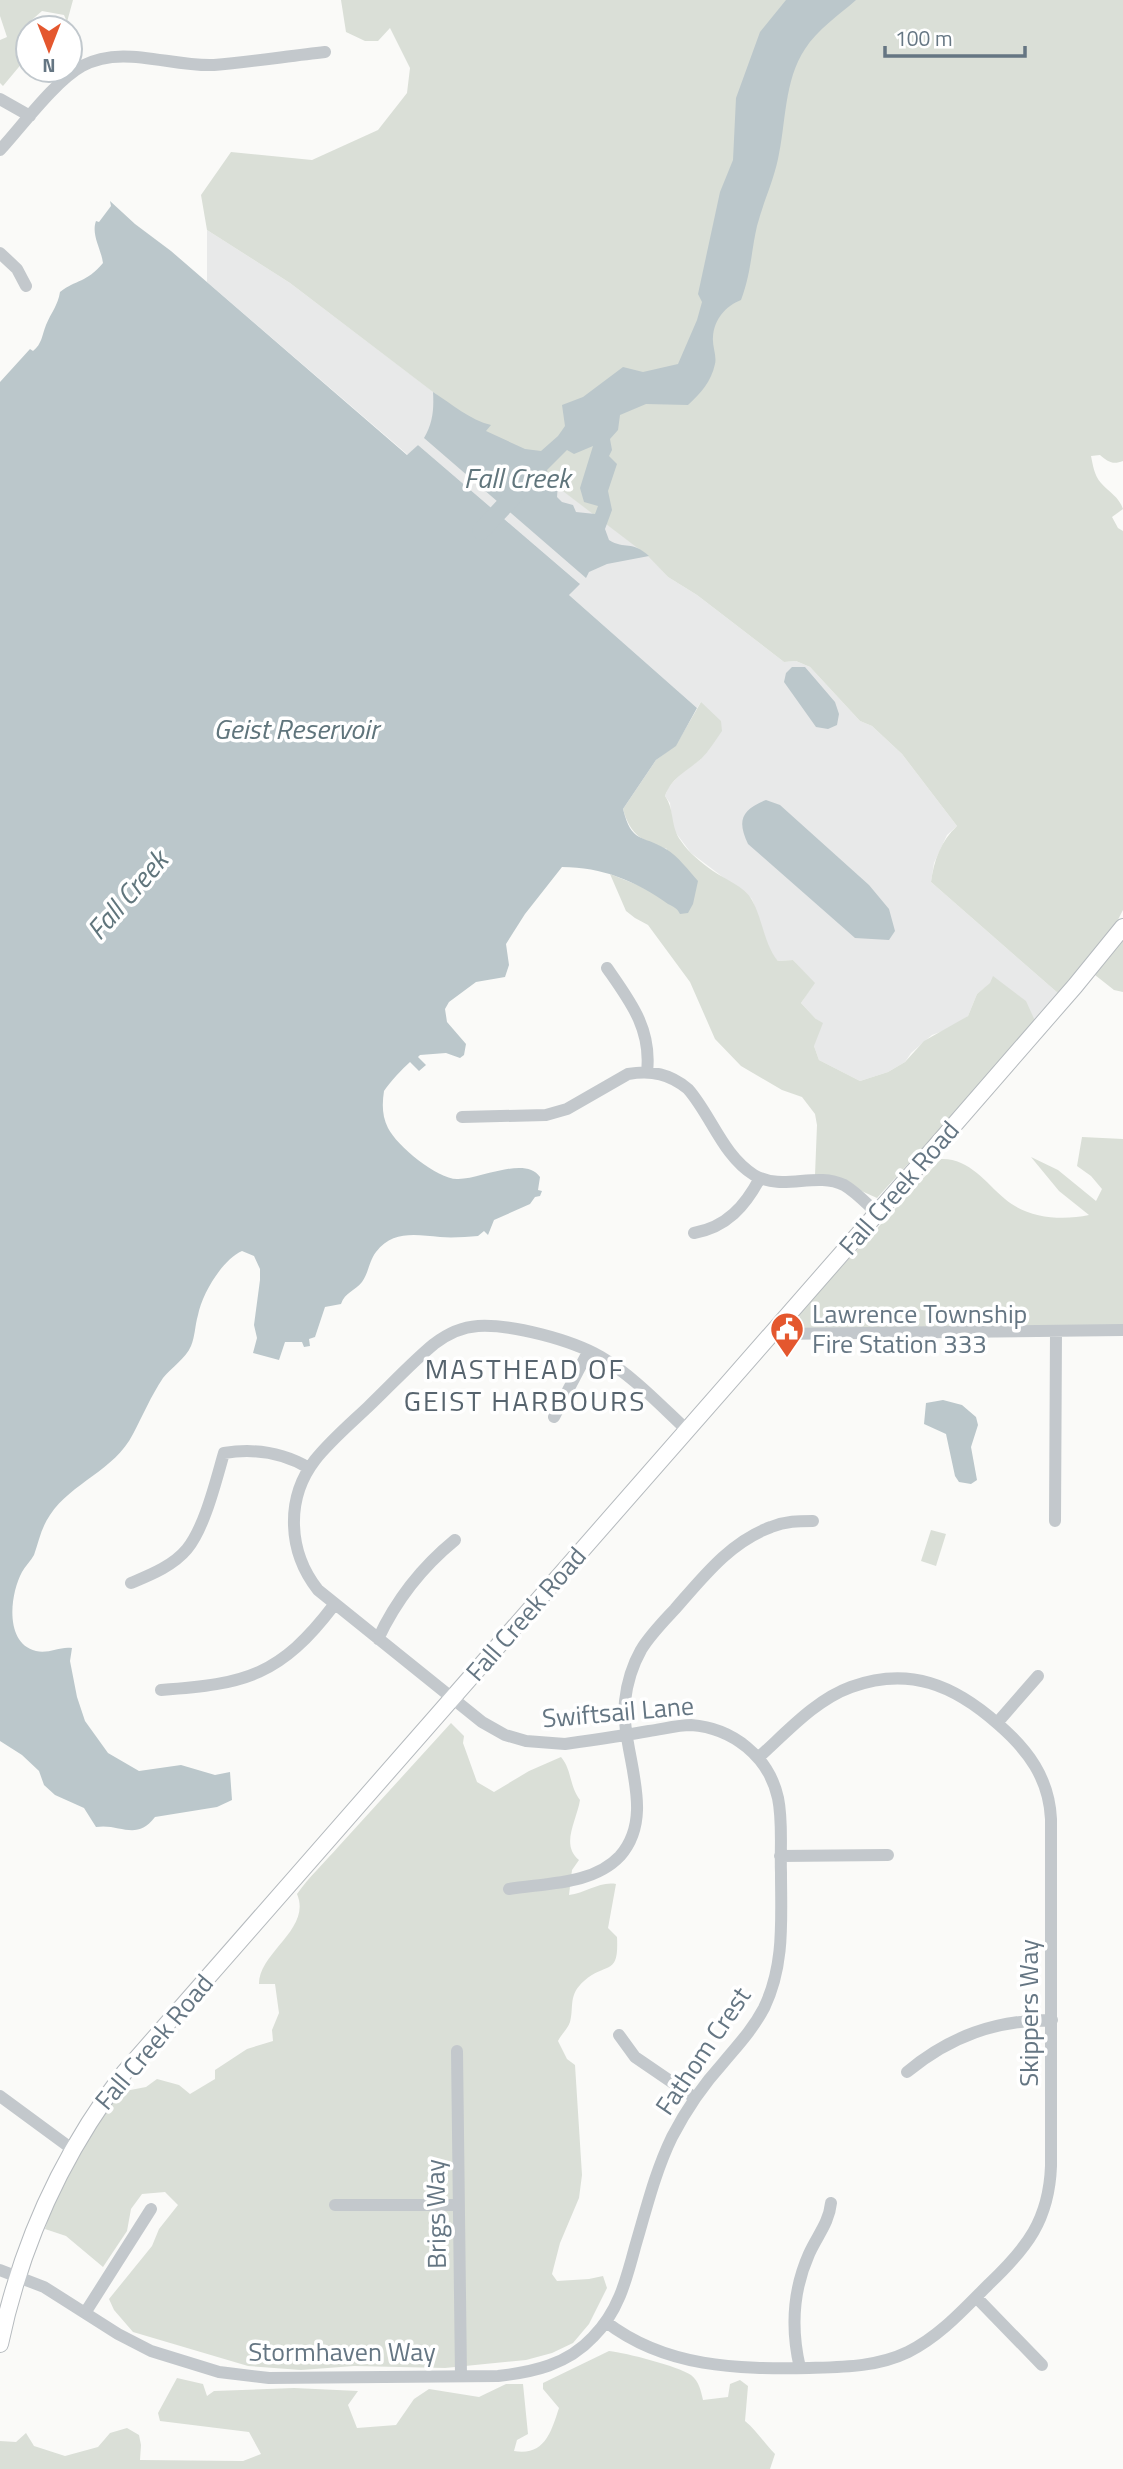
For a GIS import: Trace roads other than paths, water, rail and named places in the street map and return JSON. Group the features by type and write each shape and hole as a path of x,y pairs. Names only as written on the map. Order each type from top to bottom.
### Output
{"main road":[{"name":"Fall Creek Road","path":"0,2344 34,2225 72,2149 129,2066 772,1334 1123,927"}],"street":[{"path":"0,150 67,77 81,66 97,60 132,57 214,65 326,52"},
{"path":"0,99 30,116"},
{"path":"0,253 17,269 26,286"},
{"path":"607,968 643,1024 648,1050 647,1072"},
{"path":"462,1117 547,1115 567,1109 628,1074 647,1072 665,1075 688,1089 735,1158 760,1178 778,1183 817,1180 834,1182 850,1189 877,1213"},
{"path":"694,1233 715,1227 730,1218 742,1207 760,1178"},
{"name":"Swiftsail Lane","path":"687,1430 622,1372 601,1357 564,1340 492,1326 457,1331 428,1349 323,1450 301,1484 295,1505 295,1539 305,1572 318,1590 334,1605 482,1723 505,1735 526,1741 565,1744 687,1726 709,1728 738,1740 758,1758"},
{"path":"772,1334 1123,1330"},
{"path":"1055,1521 1056,1331"},
{"path":"554,1416 588,1352"},
{"path":"131,1583 161,1570 187,1550 204,1516 224,1453 242,1450 272,1452 309,1468"},
{"path":"509,1889 595,1874 614,1862 625,1849 633,1833 637,1812 624,1709 629,1679 641,1651 715,1563 735,1547 768,1528 789,1521 813,1521"},
{"path":"378,1639 412,1583 455,1540"},
{"path":"160,1690 218,1685 259,1672 299,1646 334,1605"},
{"path":"997,1723 1038,1676"},
{"name":"Skippers Way","path":"606,2322 641,2343 695,2362 748,2369 855,2367 897,2357 931,2339 1023,2249 1035,2231 1046,2202 1051,2166 1050,1805 1044,1783 1032,1759 1021,1745 975,1704 953,1691 925,1681 891,1678 865,1682 841,1691 816,1707 758,1758"},
{"name":"Fathom Crest","path":"606,2322 622,2294 661,2162 675,2131 695,2098 753,2027 774,1985 781,1942 778,1798 770,1776 758,1758"},
{"path":"780,1856 888,1855"},
{"path":"908,2072 938,2048 969,2033 1006,2023 1052,2020"},
{"path":"620,2035 635,2057 695,2098"},
{"name":"Brigs Way","path":"457,2051 461,2376"},
{"path":"0,2096 72,2149"},
{"path":"800,2368 794,2333 797,2294 806,2260 827,2220 831,2203"},
{"path":"335,2205 459,2204"},
{"path":"85,2313 151,2209"},
{"name":"Stormhaven Way","path":"0,2270 44,2287 151,2351 219,2372 278,2378 506,2376 556,2364 582,2347 606,2322"},
{"path":"976,2297 1042,2365"}],"water":[{"name":"Fall Creek","path":"786,0 856,0 816,35 798,61 789,88 778,159 757,226 744,290 741,300 730,306 716,324 713,340 715,361 708,382 688,405 646,404 620,415 618,430 610,439 612,450 609,456 617,464 608,491 612,510 605,529 609,540 638,548 649,556 607,564 589,572 586,578 424,438 432,416 433,392 468,416 491,425 486,431 525,449 541,451 565,426 562,405 583,397 623,367 643,372 678,364 702,302 698,294 720,192 733,160 736,98 760,32","holes":["593,446 580,488 584,502 598,506 595,514 576,512 573,505 562,502 557,497 558,484 549,477 547,470 567,450 574,454"]},
{"name":"Geist Reservoir","path":"110,201 407,455 418,445 580,584 569,595 697,708 676,746 656,760 623,809 630,828 638,837 670,852 698,881 688,913 680,914 656,896 618,877 591,870 562,867 525,914 506,944 509,965 505,977 476,982 449,1002 445,1009 447,1022 466,1044 464,1055 460,1058 446,1053 420,1055 418,1057 426,1065 419,1071 410,1062 384,1091 383,1110 388,1128 400,1144 429,1168 457,1179 524,1168 540,1177 540,1196 535,1197 530,1204 494,1220 488,1235 484,1231 478,1236 414,1235 390,1240 376,1252 362,1282 341,1304 325,1307 315,1337 309,1339 310,1346 304,1347 302,1342 285,1342 279,1360 253,1353 257,1338 254,1325 260,1269 254,1256 242,1251 235,1255 214,1278 204,1297 189,1350 163,1378 125,1447 59,1504 44,1525 34,1555 22,1572 15,1593 12,1617 19,1638 26,1646 36,1651 72,1648 70,1661 85,1721 108,1753 139,1771 181,1765 215,1775 230,1772 232,1800 217,1807 155,1817 141,1829 134,1830 96,1827 84,1808 55,1795 44,1785 39,1771 22,1755 0,1741 0,382 30,349 33,351 38,345 60,292 92,274 103,263 95,236 95,226 96,221 99,222 111,206"},
{"path":"792,667 805,667 835,702 839,714 837,725 828,729 816,727 784,682 786,673"},
{"path":"766,800 780,805 869,885 889,909 895,931 889,940 855,938 748,844 742,823 746,812"},
{"path":"943,1400 962,1405 976,1417 978,1425 971,1447 977,1480 971,1484 959,1482 955,1476 946,1434 924,1424 926,1403"}],"waterway":[{"name":"Fall Creek","path":"481,531 519,490"}],"place":[{"name":"Lawrence Township Fire Station 333","path":"787,1359"}],"district":[{"name":"MASTHEAD OF GEIST HARBOURS","path":"525,1385"}]}
